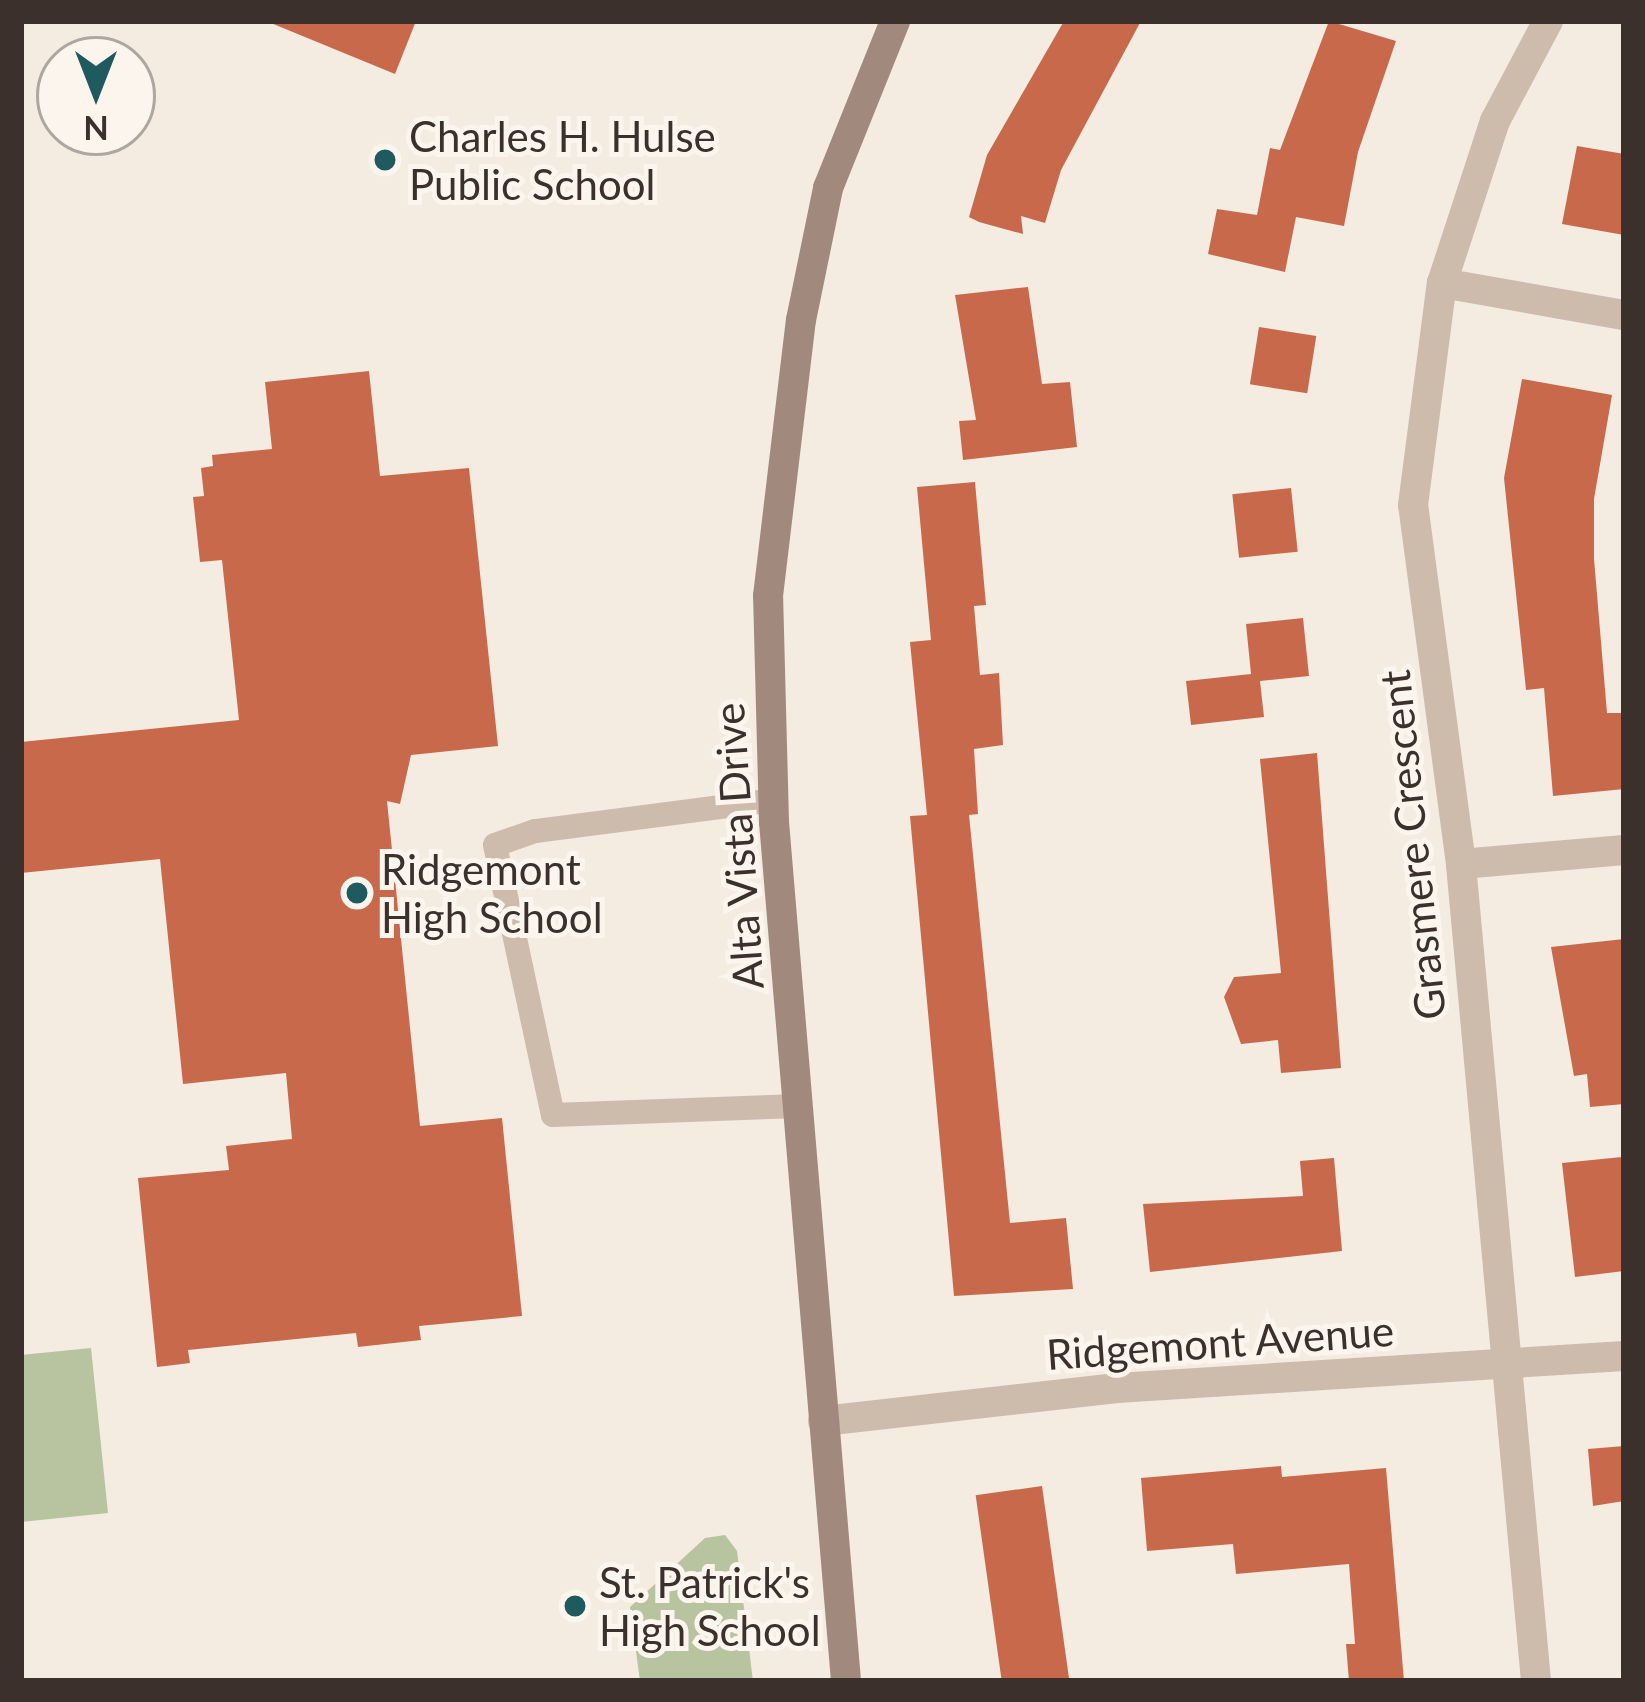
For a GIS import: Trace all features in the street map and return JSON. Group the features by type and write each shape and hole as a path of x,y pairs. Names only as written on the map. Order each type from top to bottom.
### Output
{"street":[{"name":"Alta Vista Drive","path":"847,1681 774,800 768,596 797,343 828,188 895,21"},
{"name":"Grasmere Crescent","path":"1536,1681 1502,1365 1461,863 1413,505 1442,283 1495,121 1548,21"},
{"path":"1442,283 1624,315"},
{"path":"1461,863 1624,850"},
{"name":"Ridgemont Avenue","path":"823,1421 1117,1388 1624,1356"}],"lane":[{"path":"774,800 535,831 495,845 554,1115 799,1106"}],"green space":[{"path":"91,1348 108,1513 21,1522 21,1355"},
{"path":"725,1535 737,1551 753,1681 640,1681 630,1607 705,1538"}],"building":[{"path":"266,21 416,21 395,74"},
{"path":"1064,21 1141,21 1061,170 1045,223 1021,216 1023,234 979,222 969,217 987,155"},
{"path":"1329,21 1396,41 1358,152 1344,226 1296,217 1285,272 1208,254 1217,209 1257,215 1270,148 1280,150"},
{"path":"1577,146 1624,154 1624,235 1562,224"},
{"path":"1028,287 1042,384 1070,382 1077,447 963,460 959,421 976,420 955,295"},
{"path":"1259,327 1316,336 1307,393 1250,384"},
{"path":"369,371 380,476 469,468 498,746 411,755 400,804 387,801 420,1126 502,1118 522,1316 419,1326 421,1340 358,1347 356,1333 188,1350 190,1363 157,1367 138,1178 229,1170 226,1146 292,1139 286,1073 183,1084 160,859 21,873 21,742 239,720 222,560 200,562 193,497 204,496 201,468 213,466 212,455 272,449 265,382"},
{"path":"1522,379 1612,395 1594,499 1594,559 1607,713 1624,713 1624,789 1553,796 1544,688 1526,690 1504,478"},
{"path":"975,482 986,605 974,606 980,675 999,673 1003,745 974,749 978,814 969,815 1010,1223 1066,1218 1073,1289 954,1296 910,816 927,815 910,642 931,640 917,487"},
{"path":"1291,488 1298,552 1239,558 1232,494"},
{"path":"1303,618 1309,676 1260,681 1264,717 1191,725 1186,681 1251,674 1246,624"},
{"path":"1317,753 1341,1068 1281,1073 1278,1040 1241,1044 1224,997 1234,977 1281,973 1260,759"},
{"path":"1624,939 1624,1104 1590,1107 1587,1074 1574,1076 1551,947"},
{"path":"1622,1157 1624,1271 1575,1277 1562,1163"},
{"path":"1334,1158 1342,1251 1150,1272 1143,1204 1303,1196 1300,1161"},
{"path":"1624,1446 1624,1501 1593,1506 1588,1449"},
{"path":"1281,1466 1282,1477 1386,1468 1404,1681 1349,1681 1346,1644 1355,1644 1349,1564 1236,1574 1233,1544 1147,1551 1141,1478"},
{"path":"1042,1486 1069,1681 1002,1681 976,1495"}],"place":[{"name":"Charles H. Hulse Public School","path":"385,160"},
{"name":"Ridgemont High School","path":"357,893"},
{"name":"St. Patrick's High School","path":"575,1606"}]}
